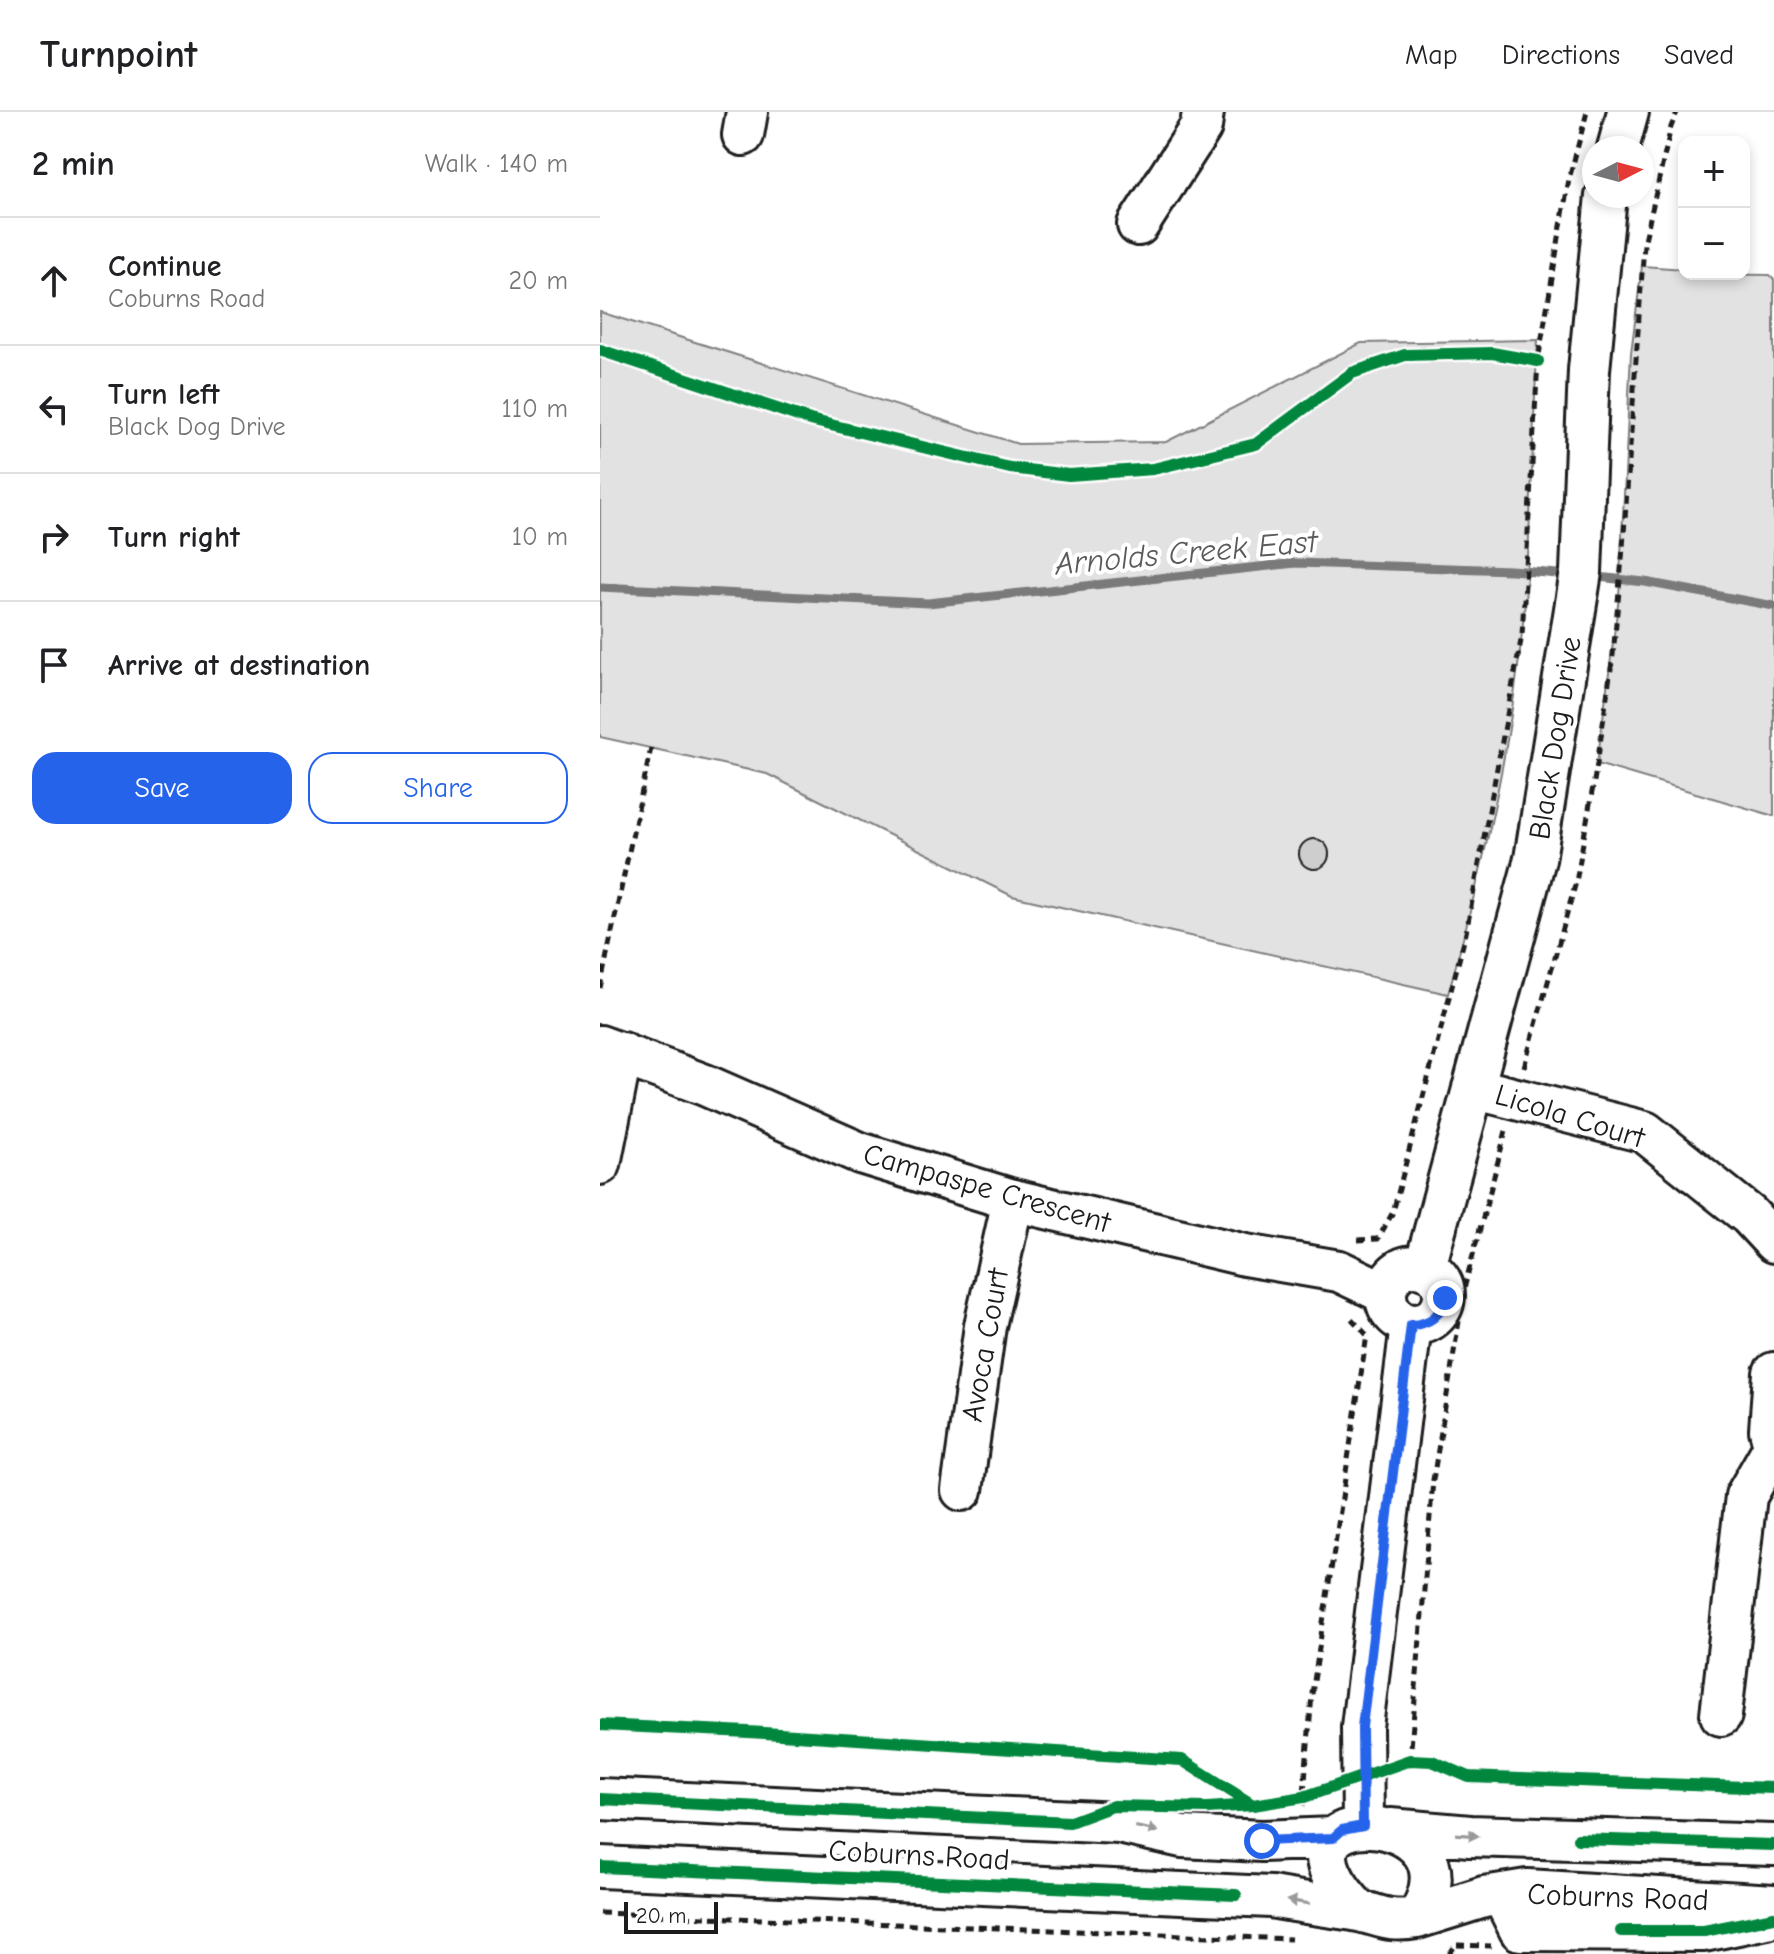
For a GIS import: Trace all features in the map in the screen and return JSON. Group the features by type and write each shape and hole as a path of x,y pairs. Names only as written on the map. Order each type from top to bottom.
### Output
{"street":[{"path":"1138,225 1201,127 1203,112"},
{"path":"1621,136 1628,112"},
{"name":"Black Dog Drive","path":"1425,1267 1535,859 1581,572 1589,370 1605,208"},
{"path":"600,1164 611,1050"},
{"name":"Campaspe Crescent","path":"611,1050 705,1085 860,1153 1013,1200 1245,1255 1339,1271 1385,1293"},
{"name":"Licola Court","path":"1473,1088 1645,1132 1749,1215 1774,1242"},
{"name":"Avoca Court","path":"962,1490 985,1326 1013,1200"},
{"path":"1407,1267 1425,1267 1433,1272 1444,1288 1442,1307 1430,1321 1411,1325 1402,1322 1389,1310 1385,1293 1392,1277 1407,1267"},
{"path":"1362,1831 1362,1727 1411,1325"},
{"path":"1721,1715 1746,1496 1774,1446 1770,1430 1774,1373"},
{"name":"Coburns Road","path":"600,1799 1119,1823 1182,1837 1262,1841 1362,1831 1774,1845"},
{"path":"1362,1831 1410,1840 1424,1855 1433,1879 1431,1892 1395,1929 1339,1891 1330,1875 1327,1850 1362,1831"},
{"name":"Coburns Road","path":"600,1867 1271,1897 1395,1929 1502,1894 1527,1890 1774,1905"},
{"path":"1502,1894 1520,1930 1704,1931 1774,1917"}],"path":[{"path":"1524,592 1538,361 1566,193 1587,112"},
{"path":"1291,1799 1415,1760 1433,1480 1465,1285 1576,882 1597,764 1618,601 1644,244 1677,112"},
{"path":"1523,359 1538,361"},
{"path":"600,988 651,748"},
{"path":"600,1913 1306,1939"},
{"path":"1395,1929 1456,1945 1502,1947"},
{"path":"1449,1954 1456,1945"}],"shaded area":[{"path":"1642,266 1678,269 1678,280 1750,280 1750,275 1770,275 1774,280 1774,816 1597,764 1619,597 1631,353"},
{"path":"600,312 1018,444 1166,442 1361,343 1538,340 1529,545 1519,662 1495,805 1448,994 1012,896 767,774 600,737"}],"building":[{"path":"1314,839 1325,843 1329,854 1325,865 1314,869 1303,865 1299,854 1303,843"}],"waterway":[{"name":"Arnolds Creek East","path":"600,587 928,603 1296,563 1511,570 1569,575"},
{"name":"Arnolds Creek East","path":"1588,576 1645,582 1774,606"}],"cycle path":[{"path":"600,350 810,420 1010,468 1069,475 1153,469 1256,444 1352,373 1405,355 1492,353 1538,361"},
{"path":"600,1725 1182,1760 1253,1805 1304,1797 1410,1760 1432,1761 1469,1777 1774,1788"},
{"path":"600,1799 1070,1822 1113,1806 1207,1808 1253,1805"},
{"path":"1578,1839 1774,1845"},
{"path":"600,1867 1236,1895"},
{"path":"1621,1931 1704,1931 1774,1917"}],"route":[{"path":"1262,1841 1333,1838 1342,1830 1363,1826 1362,1727 1411,1325 1430,1321 1437,1315 1445,1298"}]}
